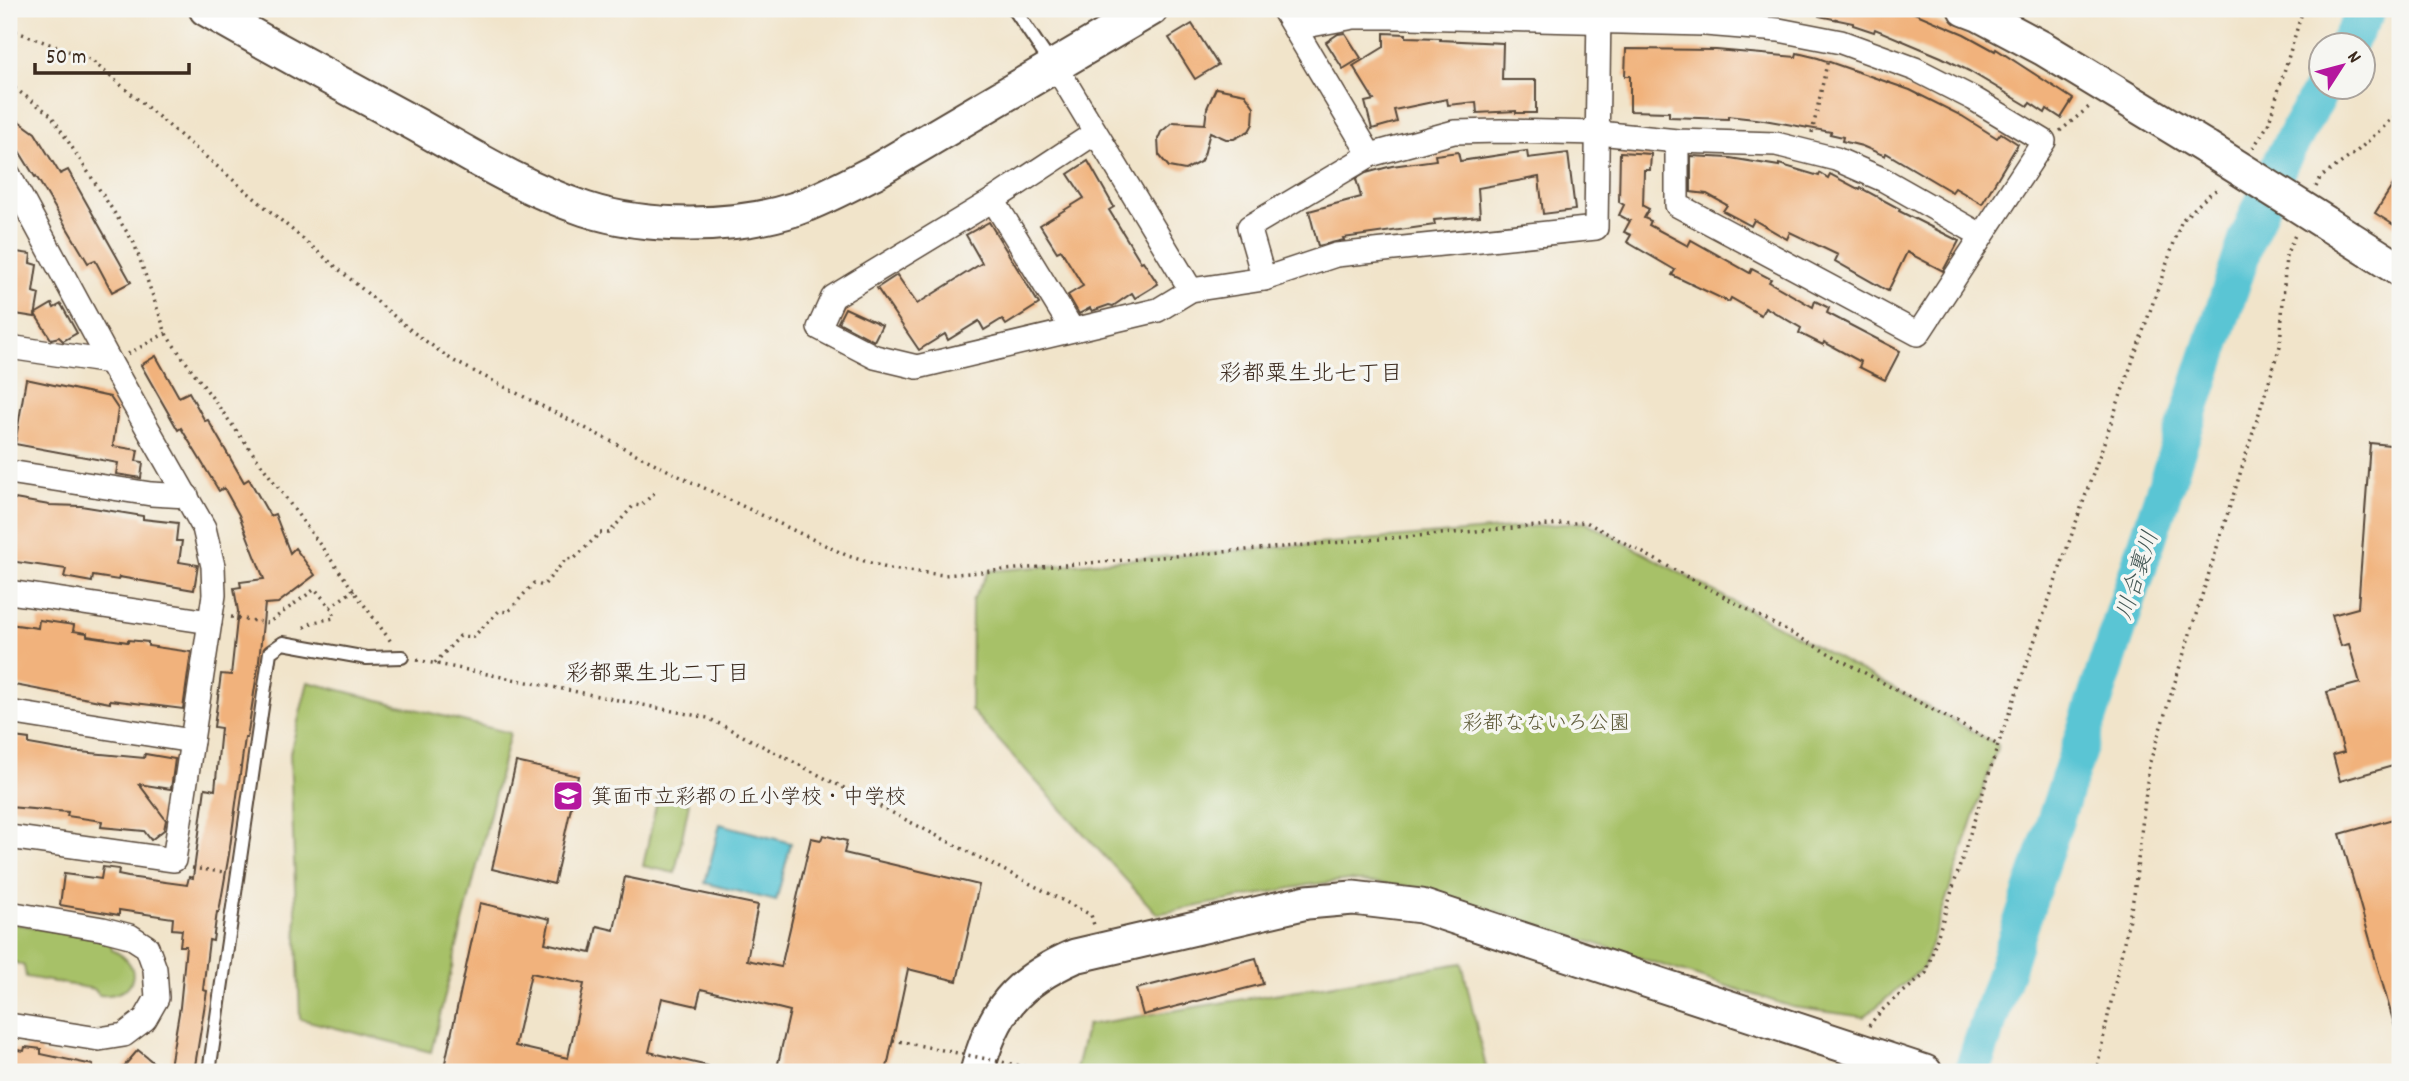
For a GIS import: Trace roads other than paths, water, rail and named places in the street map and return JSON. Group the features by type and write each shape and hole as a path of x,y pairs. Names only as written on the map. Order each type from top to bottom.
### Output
{"street":[{"path":"206,9 522,183 586,209 641,222 694,225 793,210 833,193 876,171 1151,9"},
{"path":"1283,9 1370,155"},
{"path":"1965,9 1978,13 2044,49 2207,148 2312,226 2400,270"},
{"path":"1095,133 993,200 834,297 820,328 874,357 917,367 1158,310 1191,290 1264,279 1336,256 1596,228 1600,15"},
{"path":"1295,28 1354,17 1600,15 1779,30 1832,40 1914,69 1974,99 2044,141 1918,334 1677,205 1677,141"},
{"path":"1053,67 1064,79 1191,290"},
{"path":"1264,279 1249,227 1370,155 1454,132 1599,133 1677,141 1776,144 1836,159 1884,180 1982,234"},
{"path":"9,175 16,204 120,358 204,528 213,566 214,595 174,860 9,837"},
{"path":"993,200 1072,329"},
{"path":"9,347 120,358"},
{"path":"9,471 151,495 187,496"},
{"path":"9,592 211,618"},
{"path":"9,712 192,741"},
{"path":"977,1072 985,1042 1001,1011 1024,985 1046,969 1075,956 1307,902 1353,898 1421,906 1925,1072"},
{"path":"9,913 130,936 147,947 155,970 157,998 145,1019 124,1035 99,1039 9,1025"}],"lane":[{"path":"1014,9 1053,67"},
{"path":"209,1072 271,652 284,643 367,658 402,657"}],"water":[{"path":"720,824 791,843 776,901 705,883"}],"waterway":[{"name":"川合裏川","path":"2354,32 2368,9"},
{"name":"川合裏川","path":"1972,1072 2247,239 2281,161 2314,102"}],"place":[{"name":"箕面市立彩都の丘小学校・中学校","path":"568,796"}],"district":[{"name":"彩都粟生北七丁目","path":"1311,372"},
{"name":"彩都粟生北二丁目","path":"658,672"}],"park label":[{"name":"彩都なないろ公園","path":"1546,722"}]}
